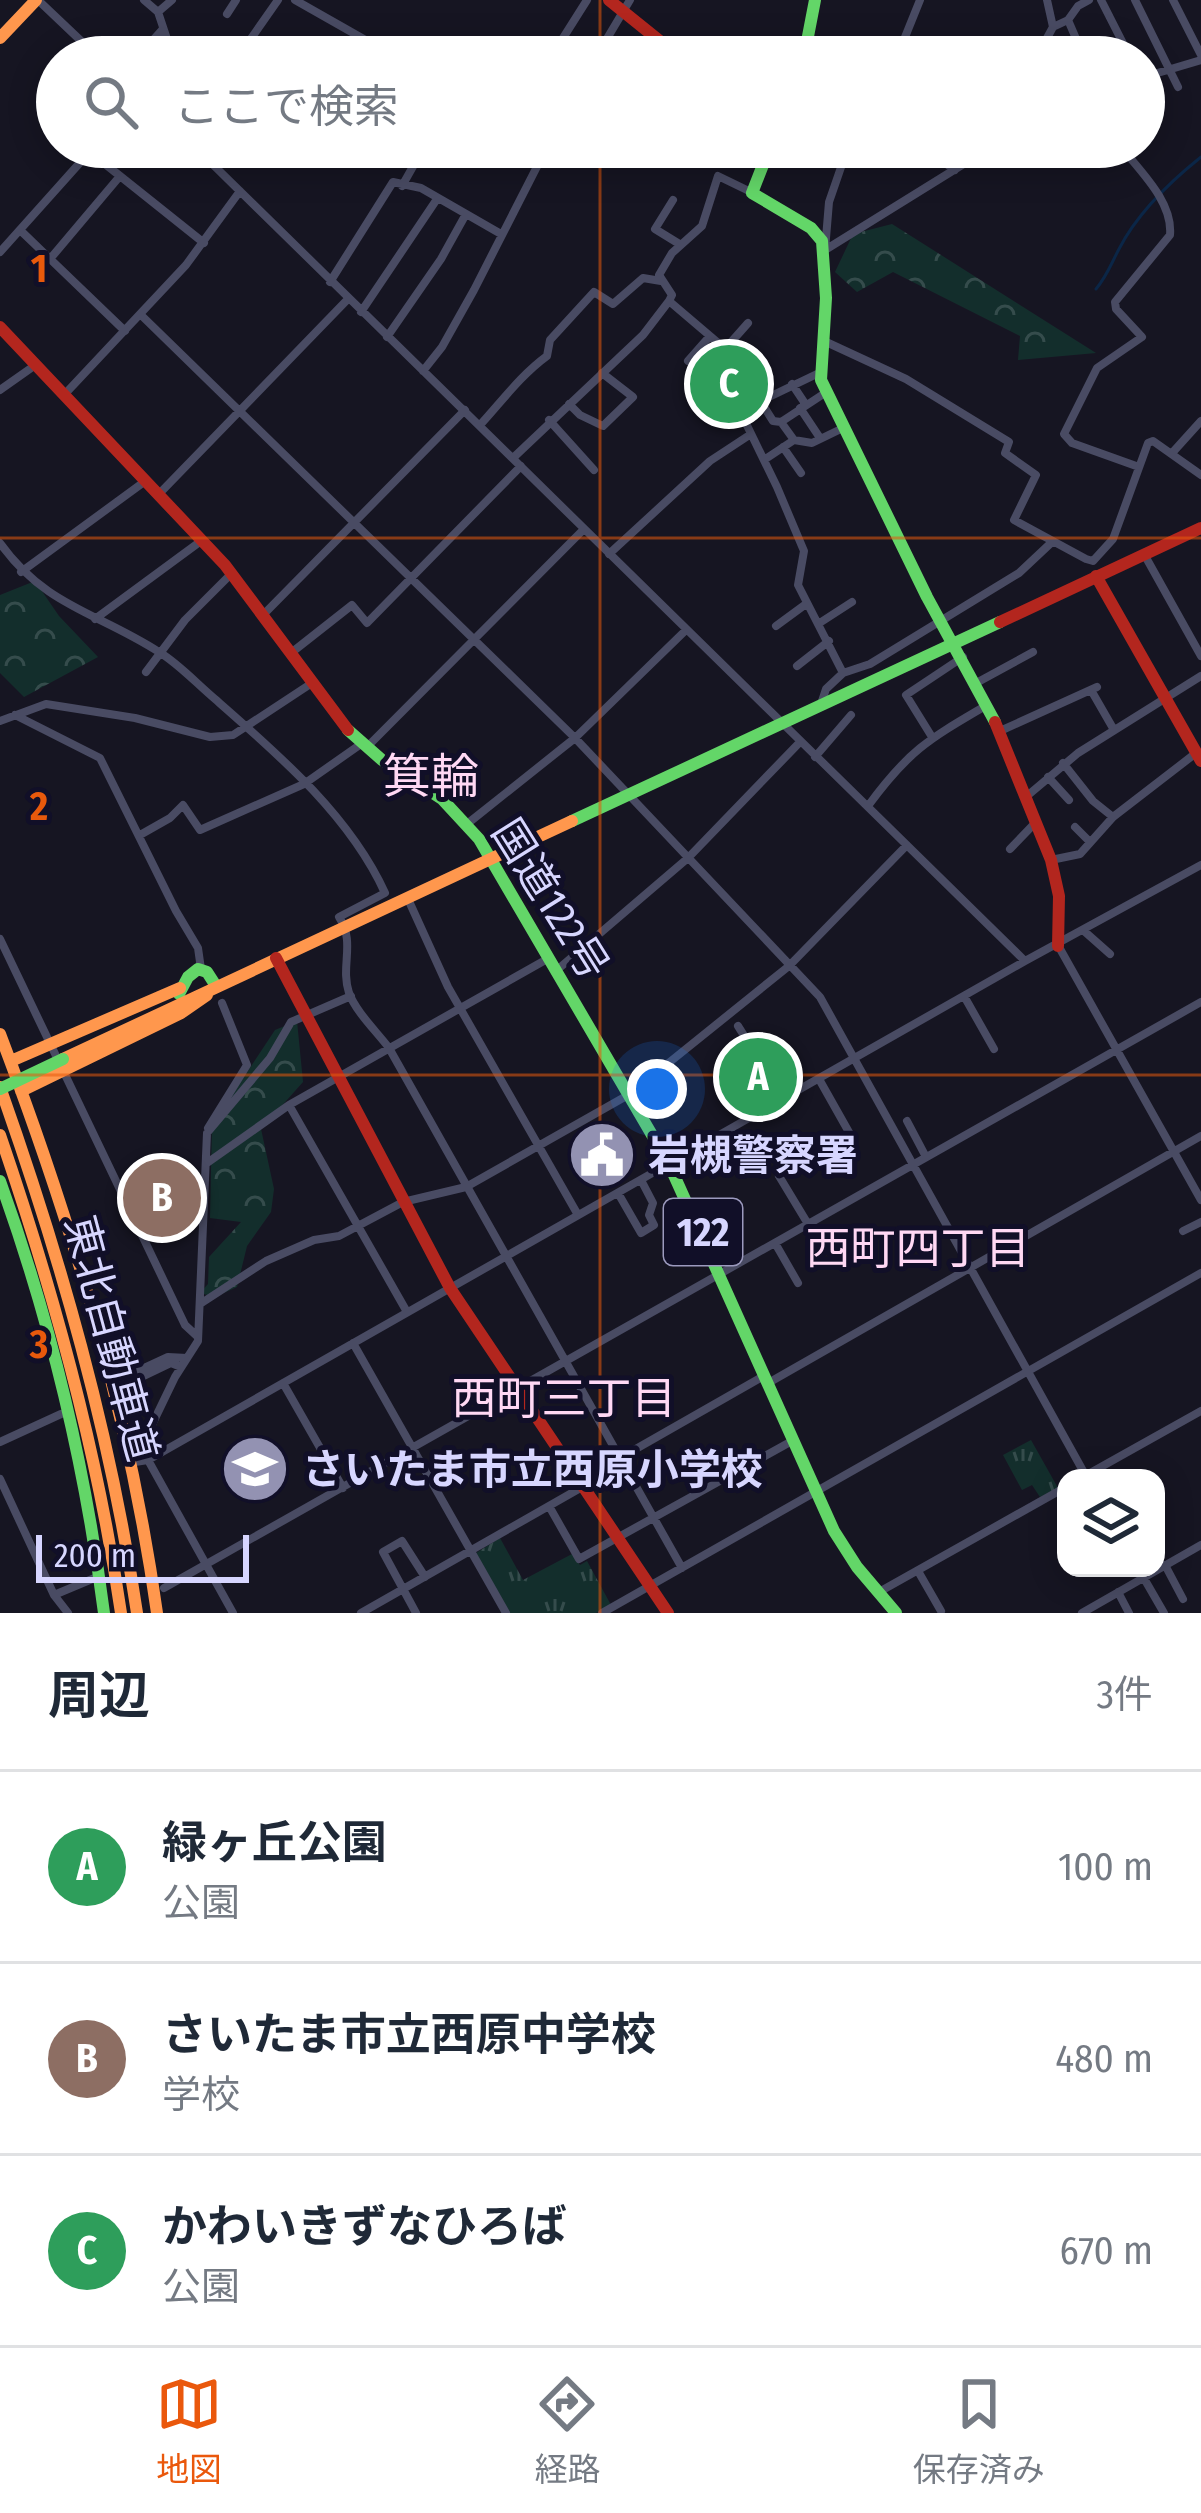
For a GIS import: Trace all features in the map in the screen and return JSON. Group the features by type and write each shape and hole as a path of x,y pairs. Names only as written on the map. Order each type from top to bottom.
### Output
{"main road":[{"path":"0,38 37,0"},
{"path":"808,36 815,0"},
{"path":"619,4 655,36"},
{"path":"762,168 752,193 811,228 825,250 819,373 825,393 940,618 978,682 1027,796 1059,896 1058,946"},
{"name":"国道122号","path":"0,328 231,574 364,746 442,799 491,858 669,1164 844,1550 896,1613"},
{"path":"0,1086 180,996 216,986 1201,528"},
{"path":"1099,575 1199,757"},
{"path":"277,958 450,1288 668,1613"},
{"path":"21,1091 59,1056 124,1028 180,996 188,977 202,969 216,986"},
{"path":"10,1061 59,1056 181,1013 216,986"},
{"path":"0,1034 141,1461 157,1613"},
{"name":"東北自動車道","path":"0,1086 55,1243 92,1374 122,1509 137,1613"},
{"name":"東北自動車道","path":"0,1135 57,1305 90,1431 121,1613"},
{"path":"0,1180 46,1322 71,1419 104,1613"}],"street":[{"path":"37,0 76,36"},
{"path":"144,0 158,12 166,36"},
{"path":"158,12 172,0"},
{"path":"227,14 236,0"},
{"path":"253,36 278,0"},
{"path":"564,36 586,0"},
{"path":"905,36 920,0"},
{"path":"1047,0 1053,27"},
{"path":"1048,36 1089,0"},
{"path":"1101,0 1119,36"},
{"path":"1135,0 1153,36"},
{"path":"1165,69 1201,57 1173,0"},
{"path":"302,2 359,36"},
{"path":"605,36 619,4"},
{"path":"1068,20 1075,36"},
{"path":"157,36 164,28"},
{"path":"1165,60 1178,87"},
{"path":"0,252 75,168"},
{"path":"112,168 204,243"},
{"path":"216,168 1024,962"},
{"path":"402,186 412,168"},
{"path":"423,371 442,347 536,168"},
{"path":"825,250 829,202 841,168"},
{"path":"825,250 958,168"},
{"path":"1137,168 1162,200 1171,227 1115,302 1142,337 1097,368 1064,434 1072,443 1140,467"},
{"path":"50,259 120,176"},
{"path":"513,458 643,335 669,301 672,295 659,274 702,226 718,176 752,193"},
{"path":"330,282 392,182 422,188 501,234"},
{"path":"63,396 204,243 240,191"},
{"path":"361,312 437,199"},
{"path":"673,200 655,229 682,245"},
{"path":"387,337 441,260 466,214"},
{"path":"20,230 125,332"},
{"path":"480,425 517,388 524,373 547,356 550,340 594,292 613,304 644,278 661,280"},
{"path":"157,496 347,300"},
{"path":"669,301 724,349 763,397 773,421 782,422 825,393"},
{"path":"141,315 575,738 820,998 1081,1469"},
{"path":"724,349 748,322"},
{"path":"688,361 710,336"},
{"path":"824,341 906,379 1009,442 1005,453 1036,475 1014,520 1093,561 1099,575"},
{"path":"0,390 35,365"},
{"path":"569,404 603,426 633,397 602,373"},
{"path":"819,373 740,411 803,551 798,585 843,673"},
{"path":"792,384 820,438"},
{"path":"264,614 465,410"},
{"path":"549,420 594,470"},
{"path":"1173,452 1201,421"},
{"path":"782,422 794,440"},
{"path":"764,460 794,440 812,443 843,428"},
{"path":"609,554 710,460 751,434"},
{"path":"1093,561 1113,539 1153,441 1201,475"},
{"path":"783,447 801,473"},
{"path":"291,653 352,605 367,623 521,466"},
{"path":"21,572 145,482"},
{"path":"140,835 183,805 200,830 304,784 364,746 584,530"},
{"path":"95,619 202,541"},
{"path":"821,704 826,689 843,673 870,664 1019,573 1052,542"},
{"path":"0,543 34,585 160,652 248,728 347,827 371,863 385,893 339,917 349,934 346,957 351,996 389,1048 682,1568"},
{"path":"1144,554 1199,649"},
{"path":"146,671 231,574"},
{"path":"818,624 852,602"},
{"path":"776,626 806,604"},
{"path":"467,824 575,738 686,630"},
{"path":"797,666 829,640"},
{"path":"978,682 1033,652"},
{"path":"932,737 906,695 964,656"},
{"path":"1027,796 1064,763 1201,676"},
{"path":"5,717 46,704 135,718 210,737 232,735 313,682"},
{"path":"999,732 1094,688 1114,730"},
{"path":"868,807 898,765 932,737 988,704"},
{"path":"815,757 851,715"},
{"path":"5,717 100,758 198,948 202,969"},
{"path":"206,1164 289,1105 460,1007 554,963 688,858 800,742"},
{"path":"1051,860 1080,854 1113,817 1199,757"},
{"path":"1064,763 1093,801 1113,817"},
{"path":"1048,777 1069,800"},
{"path":"1010,849 1036,822"},
{"path":"1075,827 1107,847"},
{"path":"200,1304 266,1261 358,1228 403,1202 466,1186 631,1094 789,966 907,845"},
{"path":"141,1461 1201,865"},
{"path":"407,898 460,1007 578,1215"},
{"path":"1084,931 1110,954"},
{"path":"0,939 185,1325 198,1337"},
{"path":"1058,946 1201,1200"},
{"path":"207,1133 271,1058 291,1022 351,996"},
{"path":"964,996 994,1049"},
{"path":"164,1588 1201,1002"},
{"path":"141,1461 198,1337 208,1124 248,1065 222,1004"},
{"path":"738,1026 784,1099"},
{"path":"819,1079 850,1134"},
{"path":"289,1105 406,1312"},
{"path":"908,1121 926,1157"},
{"path":"361,1613 605,1474 620,1458 1201,1136"},
{"path":"779,1176 808,1224"},
{"path":"618,1193 641,1233 654,1225 649,1215 653,1203 641,1180"},
{"path":"702,1231 723,1221 729,1232"},
{"path":"1183,1231 1201,1222"},
{"path":"775,1243 798,1283"},
{"path":"609,1611 1201,1273"},
{"path":"353,1343 506,1613"},
{"path":"118,1384 168,1357 187,1358"},
{"path":"118,1384 170,1363 181,1367"},
{"path":"284,1383 343,1488"},
{"path":"1099,1469 1201,1411"},
{"path":"0,1442 61,1414"},
{"path":"549,1507 579,1559 794,1441"},
{"path":"141,1461 233,1613"},
{"path":"0,1479 54,1595 68,1613"},
{"path":"878,1592 1057,1492"},
{"path":"416,1613 383,1552 402,1541 425,1577"},
{"path":"1183,1599 1165,1565 1200,1547"},
{"path":"918,1571 941,1611"},
{"path":"54,1595 100,1576"},
{"path":"1082,1613 1097,1609 1136,1577"},
{"path":"1143,1577 1164,1613"},
{"path":"1118,1592 1129,1613"}],"green space":[{"path":"892,224 1096,353 1018,360 1020,336 893,272 857,292 835,272 853,234"},
{"path":"719,349 760,392 737,409 695,376"},
{"path":"35,581 59,616 98,657 24,697 0,673 0,595"},
{"path":"297,1021 303,1082 261,1129 274,1189 271,1212 247,1246 237,1287 215,1297 200,1293 208,1284 209,1257 241,1222 210,1218 212,1125 275,1030"},
{"path":"1031,1440 1057,1488 1040,1497 1032,1485 1022,1490 1003,1455"},
{"path":"500,1538 523,1580 572,1554 580,1565 587,1561 611,1605 596,1613 510,1613 476,1553"}],"waterway":[{"path":"1096,289 1145,211 1201,157"}],"traffic: fast":[{"path":"808,36 815,0"},
{"path":"762,168 752,193 811,228 822,241 826,298 821,380 927,597 995,722"},
{"path":"572,821 1000,622"},
{"path":"348,730 382,760 442,799 479,839 669,1164 834,1531 896,1613"},
{"path":"179,994 198,969 207,972 216,986"},
{"path":"0,1089 63,1059"},
{"path":"0,1181 64,1394 104,1613"}],"traffic: slow":[{"path":"0,38 36,0"},
{"path":"63,1059 572,821"},
{"path":"11,1061 180,988"},
{"path":"21,1091 181,1013 207,995"},
{"path":"0,1034 95,1319 131,1465 157,1613"},
{"path":"0,1087 81,1347 113,1479 137,1613"},
{"path":"0,1135 72,1371 100,1491 121,1613"}],"traffic: jam":[{"path":"609,0 654,36"},
{"path":"0,327 225,565 348,730"},
{"path":"1000,622 1201,528"},
{"path":"1096,576 1201,761"},
{"path":"995,722 1051,860 1059,896 1058,946"},
{"path":"276,958 450,1288 668,1613"}],"place":[{"name":"かわいきずなひろば","path":"729,384"},
{"name":"緑ヶ丘公園","path":"758,1077"},
{"name":"岩槻警察署","path":"602,1155"},
{"name":"さいたま市立西原中学校","path":"162,1198"},
{"name":"さいたま市立西原小学校","path":"255,1469"}],"district":[{"name":"箕輪","path":"431,776"},
{"name":"西町四丁目","path":"918,1248"},
{"name":"西町三丁目","path":"564,1398"}]}
